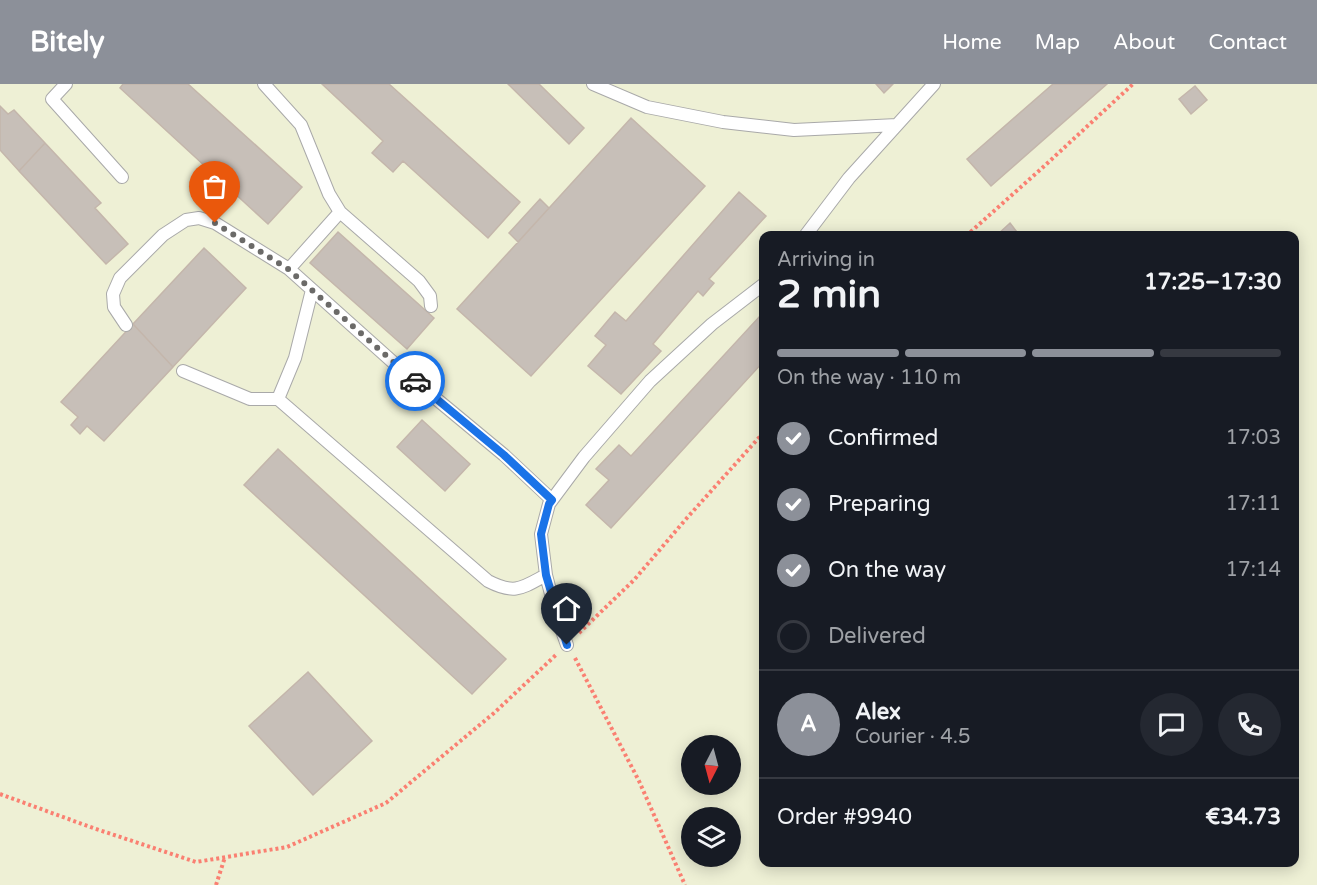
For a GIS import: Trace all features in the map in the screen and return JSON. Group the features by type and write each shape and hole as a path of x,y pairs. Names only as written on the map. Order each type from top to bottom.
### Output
{"lane":[{"path":"66,84 52,99 122,177"},
{"path":"264,84 301,125 329,194 340,212 419,281 430,296 431,306"},
{"path":"593,84 647,107 723,122 794,130 897,125"},
{"path":"809,231 849,178 934,84"},
{"path":"288,269 340,212"},
{"path":"126,325 114,307 113,294 120,278 163,235 186,220 199,218 215,223 288,269 405,373 504,455 552,500"},
{"path":"567,645 546,575 541,534 549,504 584,457 650,381 712,324 759,288"},
{"path":"278,399 295,358 312,290"},
{"path":"183,371 250,399 278,399 488,581 501,588 519,589 546,575"}],"path":[{"path":"972,231 1133,84"},
{"path":"0,794 196,862 287,847 386,802 494,713 634,580 759,438"},
{"path":"567,645 639,781 685,885"},
{"path":"216,885 225,857"}],"green space":[{"path":"0,84 1317,84 1317,885 0,885"}],"building":[{"path":"123,84 188,84 302,187 268,224 120,88"},
{"path":"322,84 389,84 520,202 488,238 403,161 393,172 372,153 383,141"},
{"path":"508,84 539,84 584,128 569,144"},
{"path":"876,84 893,84 884,93"},
{"path":"1053,84 1107,84 991,186 967,159"},
{"path":"1195,86 1207,100 1191,114 1179,99"},
{"path":"0,106 8,114 14,110 45,143 19,171 0,150"},
{"path":"631,118 705,186 531,376 457,309"},
{"path":"45,143 101,203 95,208 128,244 106,264 19,171"},
{"path":"739,192 766,216 709,279 714,283 703,296 698,291 653,344 661,351 621,394 588,366 606,345 595,336 615,312 626,321"},
{"path":"540,199 549,208 518,242 509,233"},
{"path":"1010,223 1016,231 1001,231"},
{"path":"338,232 434,318 407,349 310,263"},
{"path":"204,248 246,288 173,367 133,324"},
{"path":"759,317 759,366 611,528 586,505 609,480 596,469 619,445 631,456"},
{"path":"133,324 173,367 104,441 87,426 80,434 71,425 78,417 61,402"},
{"path":"422,420 470,464 445,491 397,447"},
{"path":"278,449 506,659 472,694 244,485"},
{"path":"308,672 372,741 313,795 249,726"}],"way so far":[{"path":"215,223 288,269 415,381"}],"route":[{"path":"415,381 504,455 552,500 541,534 546,575 567,645"}]}
